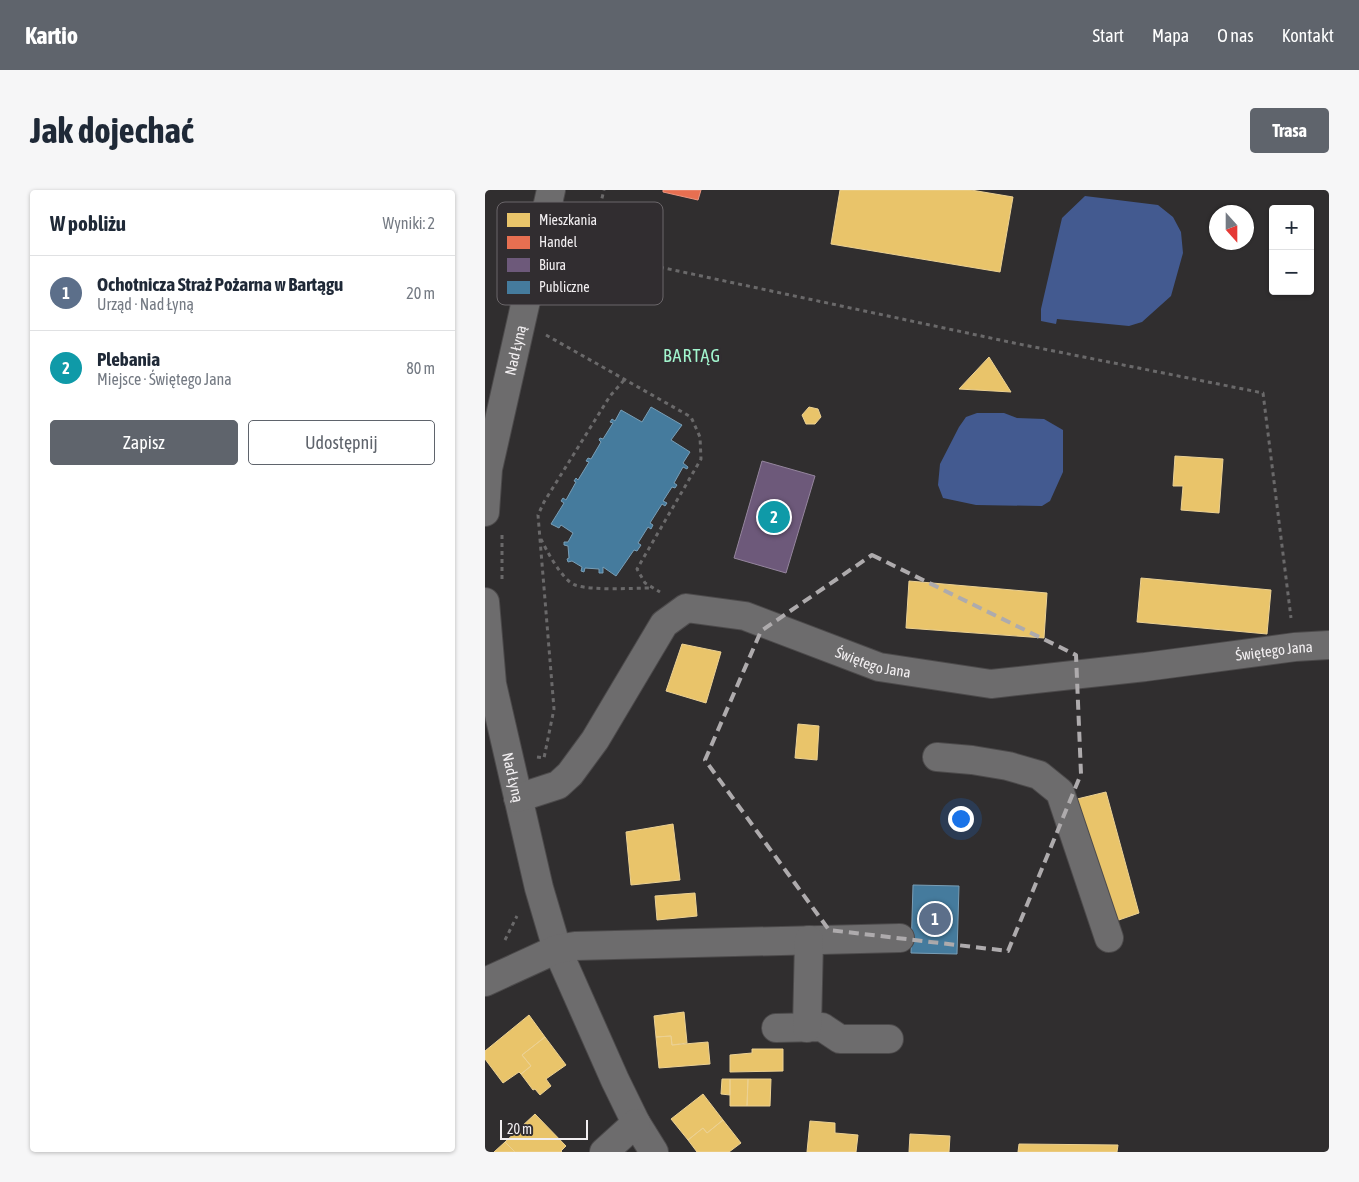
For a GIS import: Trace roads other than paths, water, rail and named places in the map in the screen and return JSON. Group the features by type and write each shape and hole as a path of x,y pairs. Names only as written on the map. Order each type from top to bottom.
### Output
{"street":[{"name":"Nad Łyną","path":"485,512 488,469 524,305"},
{"name":"Nad Łyną","path":"494,594 492,684 539,888 557,949 592,1030 636,1123 654,1152"},
{"name":"Świętego Jana","path":"518,798 558,785 570,774 595,740 664,624 686,608 745,616 879,667 991,684 1145,667 1295,647 1329,645"},
{"path":"937,757 1008,766 1039,775 1060,792 1109,938"},
{"path":"485,982 557,949 575,946 900,938"},
{"path":"807,1028 809,940"},
{"path":"776,1028 822,1028 840,1039 889,1039"},
{"path":"604,1152 636,1123"}],"water":[{"path":"1085,196 1158,205 1173,217 1181,232 1183,253 1171,296 1142,322 1129,326 1057,319 1056,324 1041,321 1041,309 1062,218"},
{"path":"977,413 1004,413 1017,418 1044,419 1063,430 1063,472 1050,501 1042,506 976,505 943,498 938,485 940,464 966,417"}],"place":[{"name":"Plebania","path":"774,517"},
{"name":"Ochotnicza Straż Pożarna w Bartągu","path":"935,919"}],"district":[{"name":"BARTĄG","path":"692,355"}]}
